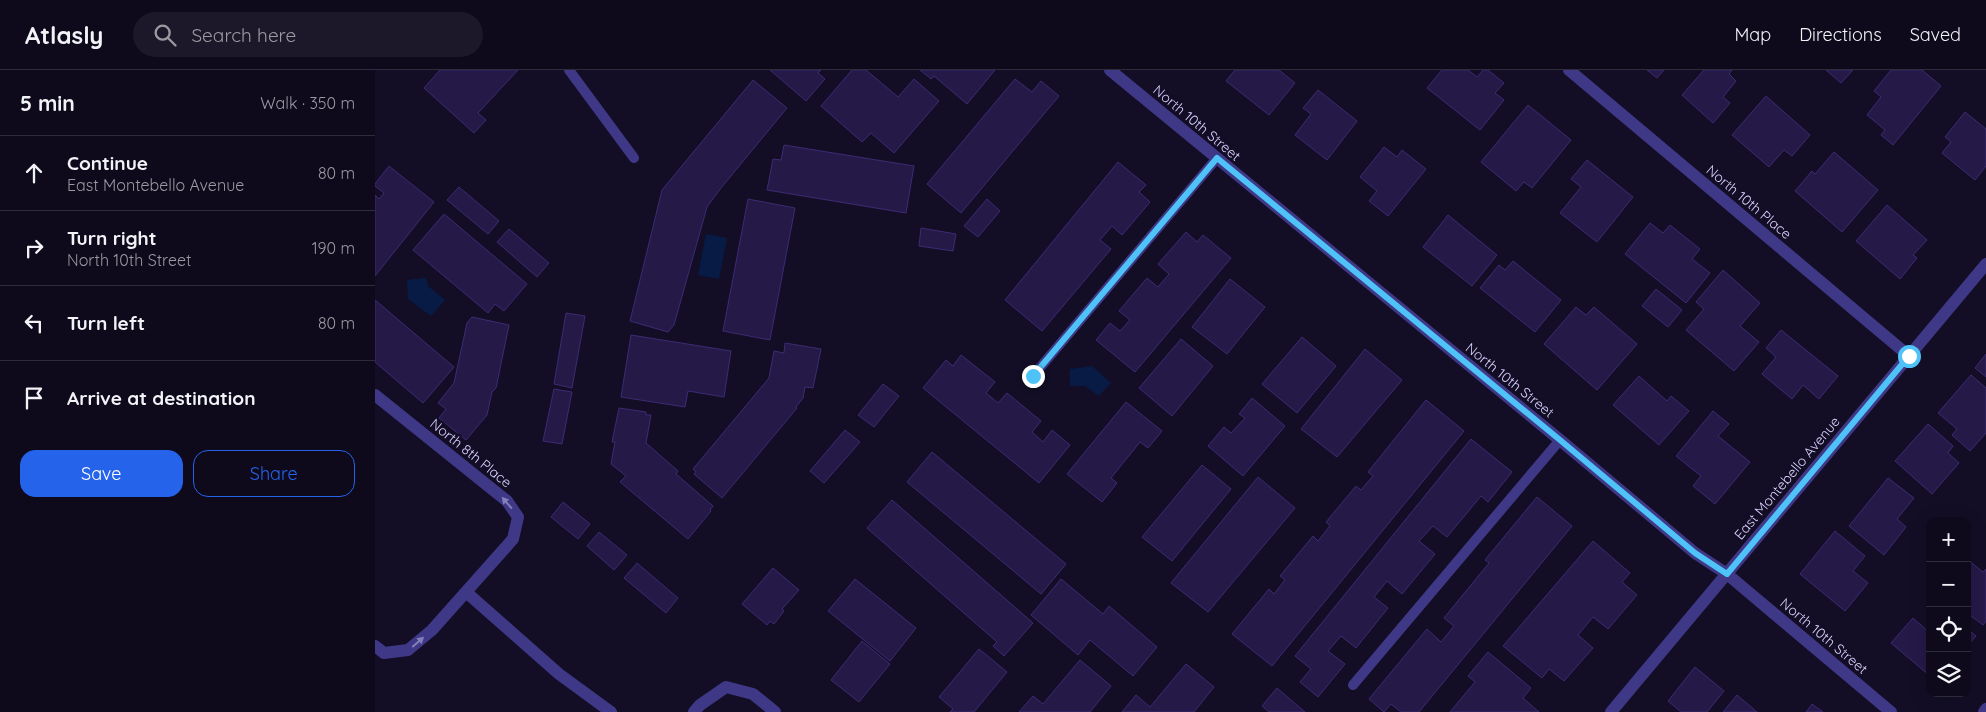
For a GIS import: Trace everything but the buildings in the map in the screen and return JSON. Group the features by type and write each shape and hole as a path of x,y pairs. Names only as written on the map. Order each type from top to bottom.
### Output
{"street":[{"name":"North 10th Street","path":"1110,70 1695,553 1727,574 1891,712"},
{"name":"North 10th Place","path":"1569,70 1909,356"},
{"name":"East Montebello Avenue","path":"1611,712 1986,264"},
{"name":"North 8th Place","path":"375,395 507,501 518,517 513,539 432,630 408,650 383,653 375,646"},
{"path":"466,592 559,674 611,712"},
{"path":"694,712 700,705 726,687 753,694 775,712"}],"lane":[{"path":"569,70 634,158"},
{"path":"1033,376 1217,158"},
{"path":"1353,685 1560,440"}],"water":[{"path":"706,234 727,238 719,279 698,275"},
{"path":"426,278 428,286 445,300 431,316 408,299 407,280"},
{"path":"1092,366 1111,383 1099,396 1085,386 1070,386 1070,369"}],"route":[{"path":"1033,376 1217,158 1695,553 1727,574 1909,356"}]}
